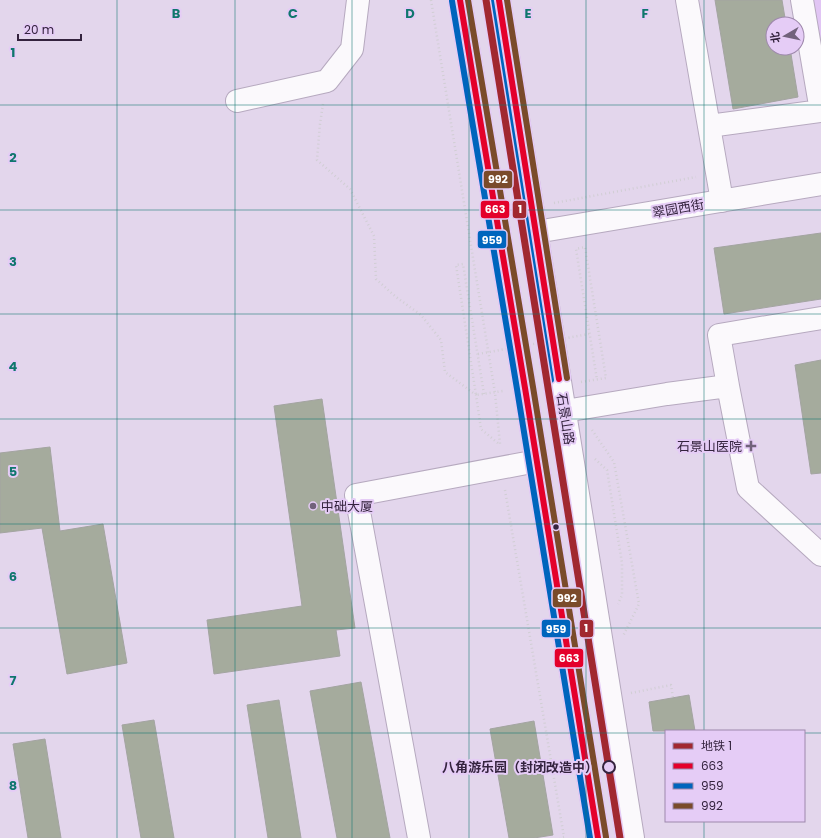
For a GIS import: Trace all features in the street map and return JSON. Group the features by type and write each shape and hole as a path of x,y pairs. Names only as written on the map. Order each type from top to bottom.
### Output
{"main road":[{"path":"237,101 327,81 352,49 358,0"},
{"path":"460,0 598,838"},
{"name":"石景山路","path":"499,0 633,838"},
{"path":"687,0 722,201"},
{"path":"709,126 821,111 802,0"},
{"name":"翠园西街","path":"536,232 821,184"},
{"path":"821,318 719,335 748,488 821,554"},
{"path":"564,411 667,394 728,386"},
{"path":"419,838 356,495 537,461"}],"path":[{"path":"431,0 495,393 500,444 480,430 456,265 463,264 484,394"},
{"path":"327,81 320,124 317,160 350,189 374,236 376,279 396,297 421,315 441,340 446,372 476,395 525,388"},
{"path":"548,204 703,176"},
{"path":"597,380 576,249 585,248 606,378"},
{"path":"478,354 589,334"},
{"path":"592,430 614,462 639,604 620,642"},
{"path":"591,456 607,470 620,548 622,563 622,595 616,610"},
{"path":"505,490 564,837 560,838"},
{"path":"625,694 671,685 673,698"}],"shaded area":[{"path":"812,0 821,0 821,57"}],"building":[{"path":"715,0 782,0 785,16 765,16 765,56 791,56 798,97 733,109"},
{"path":"821,233 821,299 724,314 714,248"},
{"path":"821,360 821,473 811,474 795,365"},
{"name":"中础大厦","path":"322,399 355,628 336,630 340,656 214,674 207,620 302,606 274,406"},
{"path":"50,447 60,531 103,524 127,663 67,674 42,528 0,533 0,453"},
{"path":"361,682 390,838 337,838 310,691"},
{"path":"689,695 695,730 653,731 649,702"},
{"path":"279,700 301,838 268,838 247,705"},
{"path":"154,720 174,838 141,838 122,725"},
{"path":"534,721 553,835 534,838 509,838 490,729"},
{"path":"45,739 61,838 28,838 13,744"}],"metro line":[{"name":"1","path":"486,0 620,838"}],"transit line":[{"name":"663","path":"460,0 598,838"},
{"name":"992","path":"468,0 606,837"},
{"name":"663","path":"499,0 559,379"},
{"name":"992","path":"507,0 567,378"},
{"name":"959","path":"452,1 590,838"},
{"name":"959","path":"491,1 551,380"}],"place":[{"name":"石景山医院","path":"751,446"},
{"name":"中础大厦","path":"313,506"},
{"name":"八角游乐园（封闭改造中）","path":"609,767"}]}
